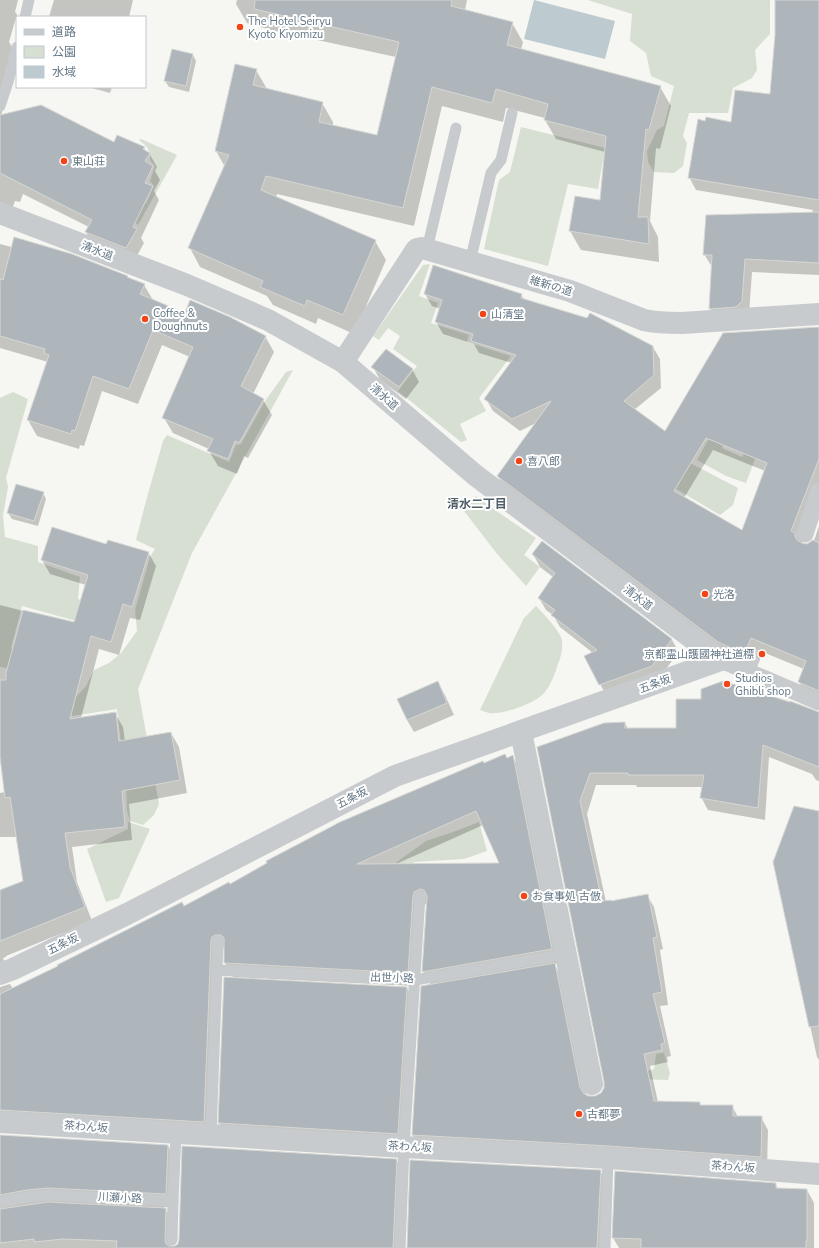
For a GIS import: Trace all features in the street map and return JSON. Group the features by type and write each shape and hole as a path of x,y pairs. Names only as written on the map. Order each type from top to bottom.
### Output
{"street":[{"name":"清水道","path":"0,213 187,285 268,320 343,362 475,475 721,660"},
{"path":"343,362 417,248 427,248"},
{"name":"維新の道","path":"427,248 570,291 651,322 682,323 819,314"},
{"path":"805,534 819,491"},
{"path":"721,660 749,664 819,702"},
{"name":"五条坂","path":"0,974 127,914 395,776 721,660"},
{"path":"521,732 592,1084"},
{"name":"茶わん坂","path":"0,1122 608,1158 819,1174"}],"lane":[{"path":"25,16 29,0"},
{"path":"0,106 16,51"},
{"path":"470,262 491,174 502,160 512,113"},
{"path":"427,248 456,128"},
{"path":"400,1248 404,1147 420,896"},
{"path":"211,1134 218,941"},
{"name":"出世小路","path":"217,970 415,980 566,954"},
{"path":"172,1240 176,1133"},
{"path":"605,1248 608,1158"},
{"name":"川瀬小路","path":"0,1202 48,1195 173,1201"}],"green space":[{"path":"588,0 770,0 770,34 755,50 757,70 752,78 733,88 728,113 689,113 683,136 687,143 683,166 674,173 654,172 648,162 647,151 657,130 664,126 674,86 651,76 646,53 630,41 632,14"},
{"path":"521,127 605,148 598,189 568,184 548,266 484,249 499,180 510,172"},
{"path":"141,139 177,155 138,225 129,218 139,202 146,203 154,186 150,181 155,166 150,160 148,148 139,140"},
{"path":"430,264 419,296 438,303 431,323 469,335 467,342 511,356 479,398 486,411 460,424 467,440 461,442 398,391 417,366 393,349 400,336 388,328 379,340 373,336 423,265"},
{"path":"293,370 192,553 138,689 159,804 154,815 143,825 130,821 127,811 126,785 117,709 72,716 68,709 75,698 86,686 94,670 109,663 121,653 137,631 135,610 150,557 155,549 136,540 163,441 167,435 229,462 236,445 241,444 265,401 286,372"},
{"path":"13,392 28,399 6,478 8,487 3,516 5,537 38,546 38,562 80,577 78,598 84,606 80,622 22,606 11,648 24,655 22,661 7,668 0,667 0,398"},
{"path":"718,422 725,439 722,448 742,457 748,446 758,451 746,483 726,476 697,460"},
{"path":"648,441 738,488 733,505 720,515 633,463"},
{"path":"476,496 536,538 524,555 540,567 526,586 498,555 464,511"},
{"path":"536,606 553,625 562,640 560,658 549,686 541,696 519,707 495,713 480,710 524,618"},
{"path":"128,822 150,829 119,898 106,902 87,849 128,829"},
{"path":"479,822 487,851 464,859 414,862 412,867 393,866 426,841"},
{"path":"664,1053 670,1073 668,1080 638,1079 628,1077 654,1069 656,1054"}],"water":[{"path":"534,0 615,21 605,59 524,39"}],"building":[{"path":"255,0 452,0 451,6 513,22 507,45 661,86 649,130 646,129 638,217 648,217 649,244 569,231 575,196 600,200 606,136 544,120 548,104 496,89 492,103 432,87 403,208 266,176 261,190 376,240 343,315 307,300 305,306 260,287 263,281 188,248 229,155 215,151 235,64 257,69 253,85 323,102 319,122 377,135 399,42 254,9"},
{"path":"775,0 819,0 819,200 688,178 698,119 705,121 706,117 731,122 735,90 770,94 775,35"},
{"path":"172,49 193,54 186,86 164,81"},
{"path":"41,105 114,142 117,135 145,147 143,149 150,153 145,161 153,166 145,183 153,186 133,227 137,229 126,248 85,232 92,220 0,173 0,115"},
{"path":"819,212 819,263 745,259 742,301 736,307 709,309 712,255 703,255 706,215"},
{"path":"14,237 72,254 128,276 127,277 145,284 140,294 185,313 190,300 230,317 266,336 241,386 264,399 239,443 235,441 228,459 207,451 213,439 162,418 193,347 153,330 129,389 93,376 75,431 72,430 71,434 27,420 49,355 44,353 45,349 0,336 0,279 3,280"},
{"path":"433,265 522,294 521,298 587,318 590,313 653,346 654,375 624,401 665,431 723,333 819,327 819,459 791,531 795,533 797,540 802,543 807,544 813,540 819,543 819,691 798,682 806,661 751,638 743,653 718,642 497,476 551,401 512,419 484,399 516,355 471,341 473,334 435,322 442,300 424,294","holes":["706,438 767,463 742,530 674,491"]},
{"path":"386,349 413,369 399,387 371,367"},
{"path":"16,484 44,492 34,521 7,513"},
{"path":"52,527 106,544 108,540 149,552 132,607 123,604 111,642 91,636 70,719 116,712 119,741 171,732 180,780 122,791 125,827 65,833 70,867 85,907 0,941 0,890 23,881 10,797 5,798 0,757 0,680 6,680 6,673 23,610 74,622 88,575 41,560"},
{"path":"542,541 672,639 652,666 599,685 584,656 597,650 551,615 555,610 538,598 555,573 532,554"},
{"path":"438,681 447,703 407,720 397,699"},
{"path":"723,681 790,701 819,712 819,767 763,745 758,808 700,798 704,775 628,775 628,773 590,773 580,801 602,901 611,901 648,894 657,937 653,938 662,992 653,994 665,1043 661,1044 662,1050 644,1054 654,1101 700,1102 700,1105 733,1105 733,1116 762,1116 761,1157 609,1146 412,1135 421,986 555,963 580,1087 583,1093 588,1096 595,1096 601,1093 604,1088 604,1082 537,747 604,723 625,722 625,728 676,728 676,699 701,699 701,689"},
{"path":"505,754 507,758 513,755 552,949 422,972 427,896 424,890 420,889 414,892 413,896 408,973 224,963 224,938 221,935 215,935 212,937 211,941 204,1122 0,1110 0,994 182,902 184,906 229,882 230,884 267,863 266,861 340,822 483,761 484,763","holes":["476,811 499,863 357,864"]},
{"path":"794,806 819,811 819,1026 809,1027 773,862"},
{"path":"224,977 407,987 398,1134 218,1123"},
{"path":"0,1135 168,1145 166,1194 48,1188 0,1195"},
{"path":"182,1146 397,1159 393,1248 116,1248 117,1241 63,1239 34,1242 34,1239 0,1243 0,1209 48,1202 166,1208 165,1240 166,1244 169,1246 175,1246 178,1244 179,1240"},
{"path":"410,1160 601,1170 597,1248 407,1248"},
{"path":"615,1171 776,1183 776,1188 807,1189 806,1248 641,1248 641,1239 612,1238"}],"place":[{"name":"The Hotel Seiryu Kyoto Kiyomizu","path":"240,27"},
{"name":"東山荘","path":"64,161"},
{"name":"山清堂","path":"483,314"},
{"name":"Coffee & Doughnuts","path":"145,319"},
{"name":"喜八郎","path":"519,461"},
{"name":"光洛","path":"705,594"},
{"name":"京都霊山護國神社道標","path":"762,654"},
{"name":"Studios Ghibli shop","path":"727,684"},
{"name":"お食事処 古倣","path":"524,896"},
{"name":"古都夢","path":"579,1114"}],"district":[{"name":"清水二丁目","path":"477,504"}]}
